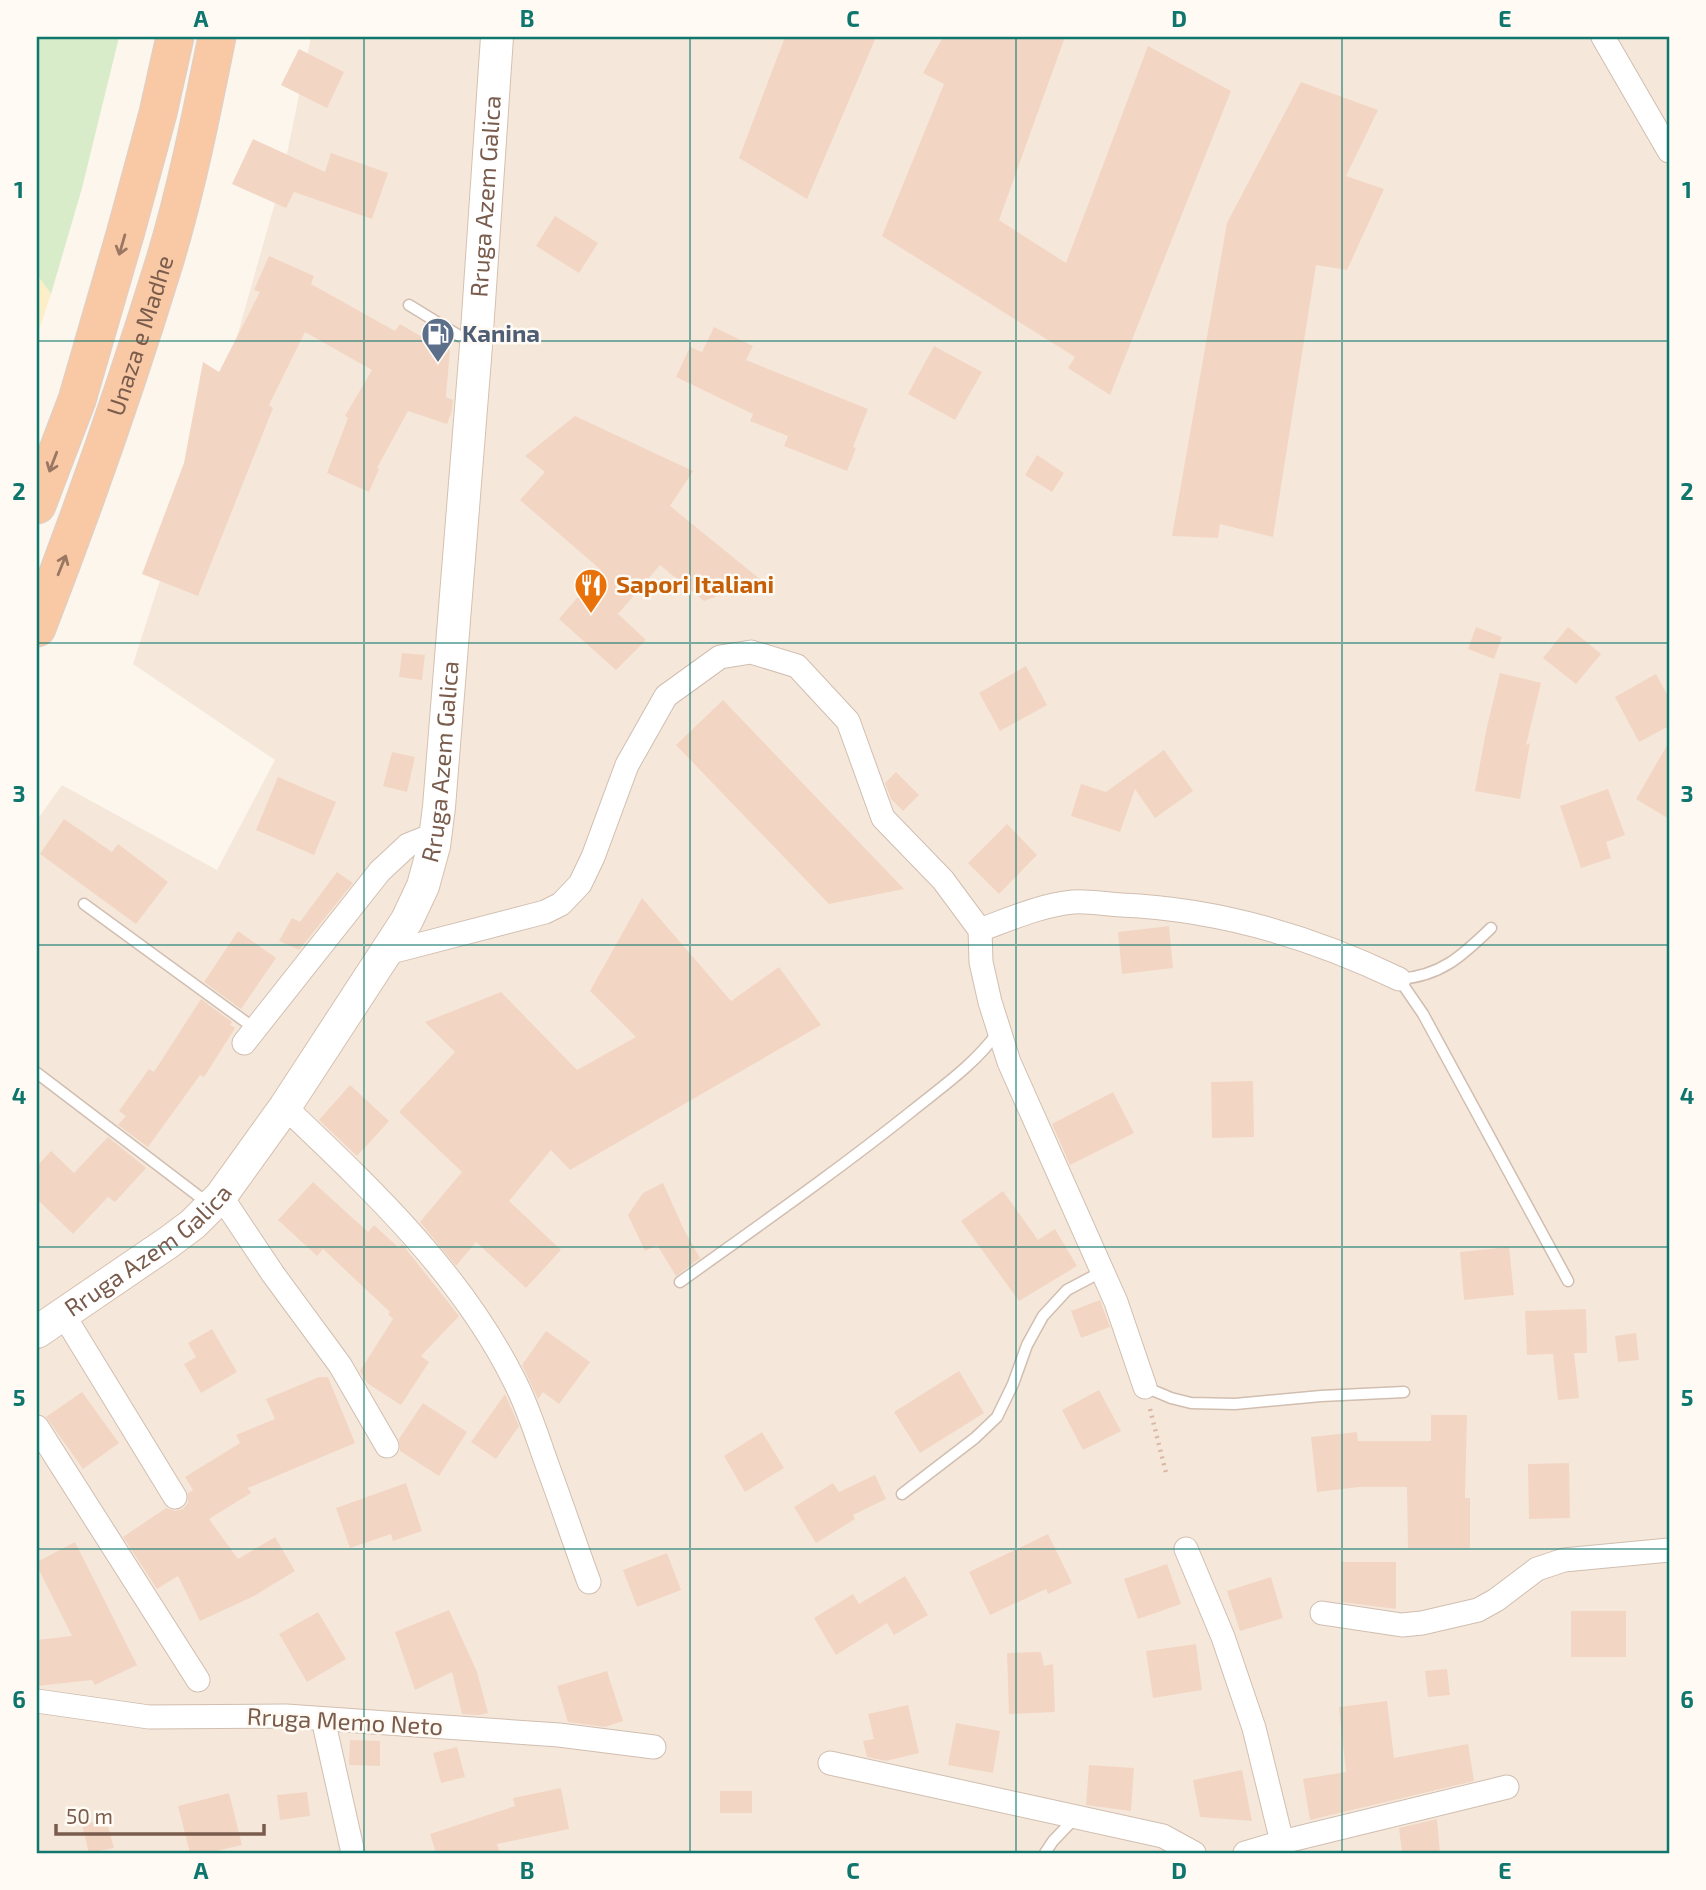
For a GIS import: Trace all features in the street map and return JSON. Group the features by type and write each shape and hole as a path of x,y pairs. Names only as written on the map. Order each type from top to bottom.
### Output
{"highway":[{"path":"134,195 138,120 154,37"},
{"name":"Unaza e Madhe","path":"37,505 76,400 126,231 158,114 175,37"},
{"name":"Unaza e Madhe","path":"37,628 78,523 165,258 190,162 217,37"},
{"path":"190,162 200,152 217,115 238,37"}],"main road":[{"name":"Rruga Azem Galica","path":"37,1332 169,1242 193,1224 216,1201 285,1107 387,953 423,886 436,834 476,346 497,37"}],"street":[{"path":"1603,37 1669,151"},
{"path":"387,953 545,912 561,904 580,884 593,857 627,765 666,696 720,657 751,652 797,666 848,721 883,818 943,880 980,930 981,962 1009,1062 1116,1302 1145,1387"},
{"path":"249,1035 380,871 408,845 436,834"},
{"path":"980,930 1025,914 1073,902 1154,906 1229,919 1314,943 1360,960 1399,979"},
{"path":"285,1107 362,1181 418,1241 471,1307 513,1378 530,1415 589,1582"},
{"path":"216,1201 340,1365 387,1446"},
{"path":"64,1314 176,1497"},
{"path":"37,1427 198,1680"},
{"path":"1186,1549 1223,1637 1254,1728 1282,1842"},
{"path":"1322,1613 1402,1625 1422,1623 1478,1610 1537,1569 1564,1560 1669,1550"},
{"name":"Rruga Memo Neto","path":"37,1701 149,1717 232,1715 323,1719 559,1735 654,1747"},
{"path":"323,1719 353,1853"},
{"path":"830,1763 1163,1836 1194,1853"},
{"path":"1245,1853 1507,1787"}],"lane":[{"path":"409,305 476,346"},
{"path":"84,904 249,1035"},
{"path":"1491,928 1462,957 1426,975 1399,979 1423,1014 1568,1281"},
{"path":"680,1282 848,1162 966,1068 985,1050 999,1030"},
{"path":"37,1073 216,1201"},
{"path":"902,1494 975,1438 997,1417 1027,1345 1043,1316 1067,1290 1101,1272"},
{"path":"1145,1387 1191,1403 1234,1404 1404,1392"},
{"path":"1045,1853 1075,1818"}],"path":[{"path":"1145,1387 1166,1473"}],"shaded area":[{"path":"311,37 1669,37 1669,1853 37,1853 37,820 62,785 217,870 275,760 133,664 225,379 282,178"}],"green space":[{"path":"37,37 119,37 82,188 51,294 37,275"}],"sand":[{"path":"37,275 51,294 37,336"}],"building":[{"path":"785,37 876,37 807,199 739,158"},
{"path":"943,37 1065,37 999,220 1066,263 1148,46 1231,91 1110,395 1068,368 1075,357 882,236 944,84 923,73"},
{"path":"299,49 344,72 327,108 281,85"},
{"path":"1301,82 1378,110 1346,176 1384,189 1347,270 1316,265 1273,537 1220,524 1218,538 1172,536 1227,223"},
{"path":"253,139 325,172 331,153 388,173 372,219 294,192 286,208 232,184"},
{"path":"555,216 598,243 579,273 536,246"},
{"path":"269,256 314,276 311,284 395,331 400,324 439,347 450,349 446,397 453,400 452,411 447,424 408,411 377,468 379,469 369,492 327,473 348,418 345,416 372,370 305,332 269,405 273,408 198,596 142,574 184,463 203,362 219,372 260,292 254,290"},
{"path":"714,327 753,346 746,360 868,409 847,471 784,446 788,436 750,421 753,414 676,377 690,347 702,352"},
{"path":"934,346 982,372 955,420 908,394"},
{"path":"575,416 693,471 670,506 761,580 704,601 660,565 618,614 646,640 616,670 559,619 601,570 520,500 545,472 525,456"},
{"path":"1037,455 1064,473 1052,492 1025,475"},
{"path":"1476,627 1502,637 1494,659 1468,649"},
{"path":"1568,627 1601,654 1576,684 1543,658"},
{"path":"402,653 425,655 422,680 399,677"},
{"path":"1026,666 1047,705 1000,731 979,693"},
{"path":"1500,673 1541,683 1526,745 1530,743 1520,799 1475,791"},
{"path":"1656,674 1669,698 1669,726 1639,742 1615,697"},
{"path":"723,700 904,889 829,904 676,745"},
{"path":"1669,742 1669,819 1636,799"},
{"path":"1164,750 1193,791 1155,818 1135,789 1120,832 1071,816 1081,784 1106,792"},
{"path":"392,752 415,757 407,792 383,786"},
{"path":"896,772 919,795 903,811 891,799 885,783"},
{"path":"278,777 336,802 314,855 256,830"},
{"path":"1608,789 1625,835 1606,842 1611,858 1581,868 1560,806"},
{"path":"64,819 112,852 118,844 168,882 136,924 40,854"},
{"path":"1007,824 1037,855 999,894 968,863"},
{"path":"337,872 353,883 299,950 279,941 292,918 300,922"},
{"path":"642,898 731,1001 779,967 821,1025 570,1170 551,1150 509,1201 561,1250 526,1288 476,1242 456,1266 420,1222 462,1172 399,1112 455,1052 425,1022 501,992 577,1070 636,1037 590,991"},
{"path":"1169,926 1173,968 1122,974 1118,932"},
{"path":"238,931 276,958 241,1009 204,982"},
{"path":"201,999 232,1022 230,1025 235,1028 204,1077 200,1075 148,1147 118,1125 126,1116 119,1111 149,1069 154,1072"},
{"path":"1253,1081 1254,1137 1212,1138 1211,1082"},
{"path":"350,1085 389,1121 357,1156 319,1120"},
{"path":"1113,1092 1134,1133 1070,1165 1052,1124"},
{"path":"108,1137 146,1168 115,1202 108,1197 73,1234 37,1199 37,1166 51,1151 74,1173"},
{"path":"313,1182 368,1232 374,1225 399,1248 402,1244 459,1316 421,1356 429,1362 401,1405 367,1383 360,1371 393,1319 388,1314 390,1312 323,1249 317,1256 278,1220"},
{"path":"663,1183 700,1258 676,1276 657,1245 645,1251 628,1215 643,1193"},
{"path":"1003,1191 1038,1240 1055,1229 1077,1266 1019,1301 961,1221"},
{"path":"1509,1247 1514,1295 1464,1300 1460,1252"},
{"path":"1100,1300 1110,1327 1081,1338 1071,1311"},
{"path":"1586,1309 1587,1353 1574,1353 1579,1398 1558,1400 1553,1354 1527,1355 1525,1311"},
{"path":"212,1329 237,1372 201,1393 184,1364 196,1357 188,1343"},
{"path":"546,1331 590,1362 559,1404 543,1392 538,1399 522,1365"},
{"path":"1636,1333 1639,1360 1618,1362 1615,1336"},
{"path":"959,1371 984,1413 920,1453 894,1412"},
{"path":"319,1377 328,1377 355,1443 248,1488 251,1493 209,1519 238,1559 275,1537 295,1571 254,1596 200,1621 178,1576 157,1589 123,1537 166,1508 175,1511 183,1509 188,1503 188,1493 193,1490 185,1477 240,1443 236,1435 275,1419 266,1399"},
{"path":"1099,1390 1121,1431 1083,1450 1062,1410"},
{"path":"82,1392 119,1443 83,1469 46,1417"},
{"path":"505,1394 519,1426 496,1459 471,1442"},
{"path":"423,1403 467,1432 439,1476 400,1451 399,1439"},
{"path":"1431,1415 1467,1415 1465,1498 1470,1498 1470,1548 1408,1548 1407,1487 1359,1487 1317,1492 1311,1437 1357,1432 1358,1441 1431,1441"},
{"path":"762,1432 784,1468 745,1492 724,1456"},
{"path":"1569,1463 1570,1518 1529,1519 1528,1464"},
{"path":"875,1475 886,1499 853,1515 855,1519 816,1543 794,1507 833,1483 839,1492"},
{"path":"406,1483 422,1531 393,1541 391,1534 350,1548 336,1508"},
{"path":"1048,1534 1072,1583 1048,1594 1046,1589 990,1615 969,1572"},
{"path":"75,1542 137,1665 95,1685 92,1680 37,1686 37,1640 72,1636 37,1562"},
{"path":"667,1553 681,1590 637,1607 623,1570"},
{"path":"1341,1562 1396,1562 1396,1609 1341,1602"},
{"path":"1167,1564 1181,1604 1138,1619 1124,1579"},
{"path":"905,1576 928,1615 894,1635 887,1623 836,1655 814,1618 853,1594 859,1604"},
{"path":"1271,1577 1283,1618 1240,1631 1227,1591"},
{"path":"449,1610 477,1672 488,1713 462,1714 452,1672 415,1690 395,1632"},
{"path":"1571,1611 1626,1611 1626,1657 1571,1657"},
{"path":"318,1612 346,1659 307,1682 279,1634"},
{"path":"1196,1644 1202,1690 1153,1698 1146,1651"},
{"path":"1041,1652 1044,1666 1053,1664 1055,1712 1009,1714 1007,1653"},
{"path":"1447,1669 1450,1695 1428,1697 1425,1671"},
{"path":"607,1671 623,1721 605,1727 568,1722 557,1686"},
{"path":"1387,1701 1394,1758 1468,1744 1474,1781 1310,1820 1303,1779 1346,1772 1339,1707"},
{"path":"908,1705 919,1753 886,1761 867,1757 863,1741 874,1739 868,1714"},
{"path":"956,1723 1000,1731 993,1773 948,1765"},
{"path":"350,1740 380,1741 380,1766 349,1765"},
{"path":"457,1747 465,1777 441,1783 433,1753"},
{"path":"1089,1765 1134,1768 1131,1811 1086,1805"},
{"path":"1242,1770 1252,1821 1200,1817 1193,1780"},
{"path":"561,1788 569,1829 497,1844 500,1853 436,1853 430,1834 515,1806 513,1798"},
{"path":"720,1791 752,1791 752,1813 720,1813"},
{"path":"307,1792 310,1816 280,1820 277,1795"},
{"path":"229,1793 242,1845 207,1853 190,1853 178,1806"},
{"path":"106,1819 114,1848 89,1853 82,1825"},
{"path":"1437,1819 1440,1853 1402,1853 1399,1828"}],"place":[{"name":"Kanina","path":"438,364"},
{"name":"Sapori Italiani","path":"591,615"}]}
